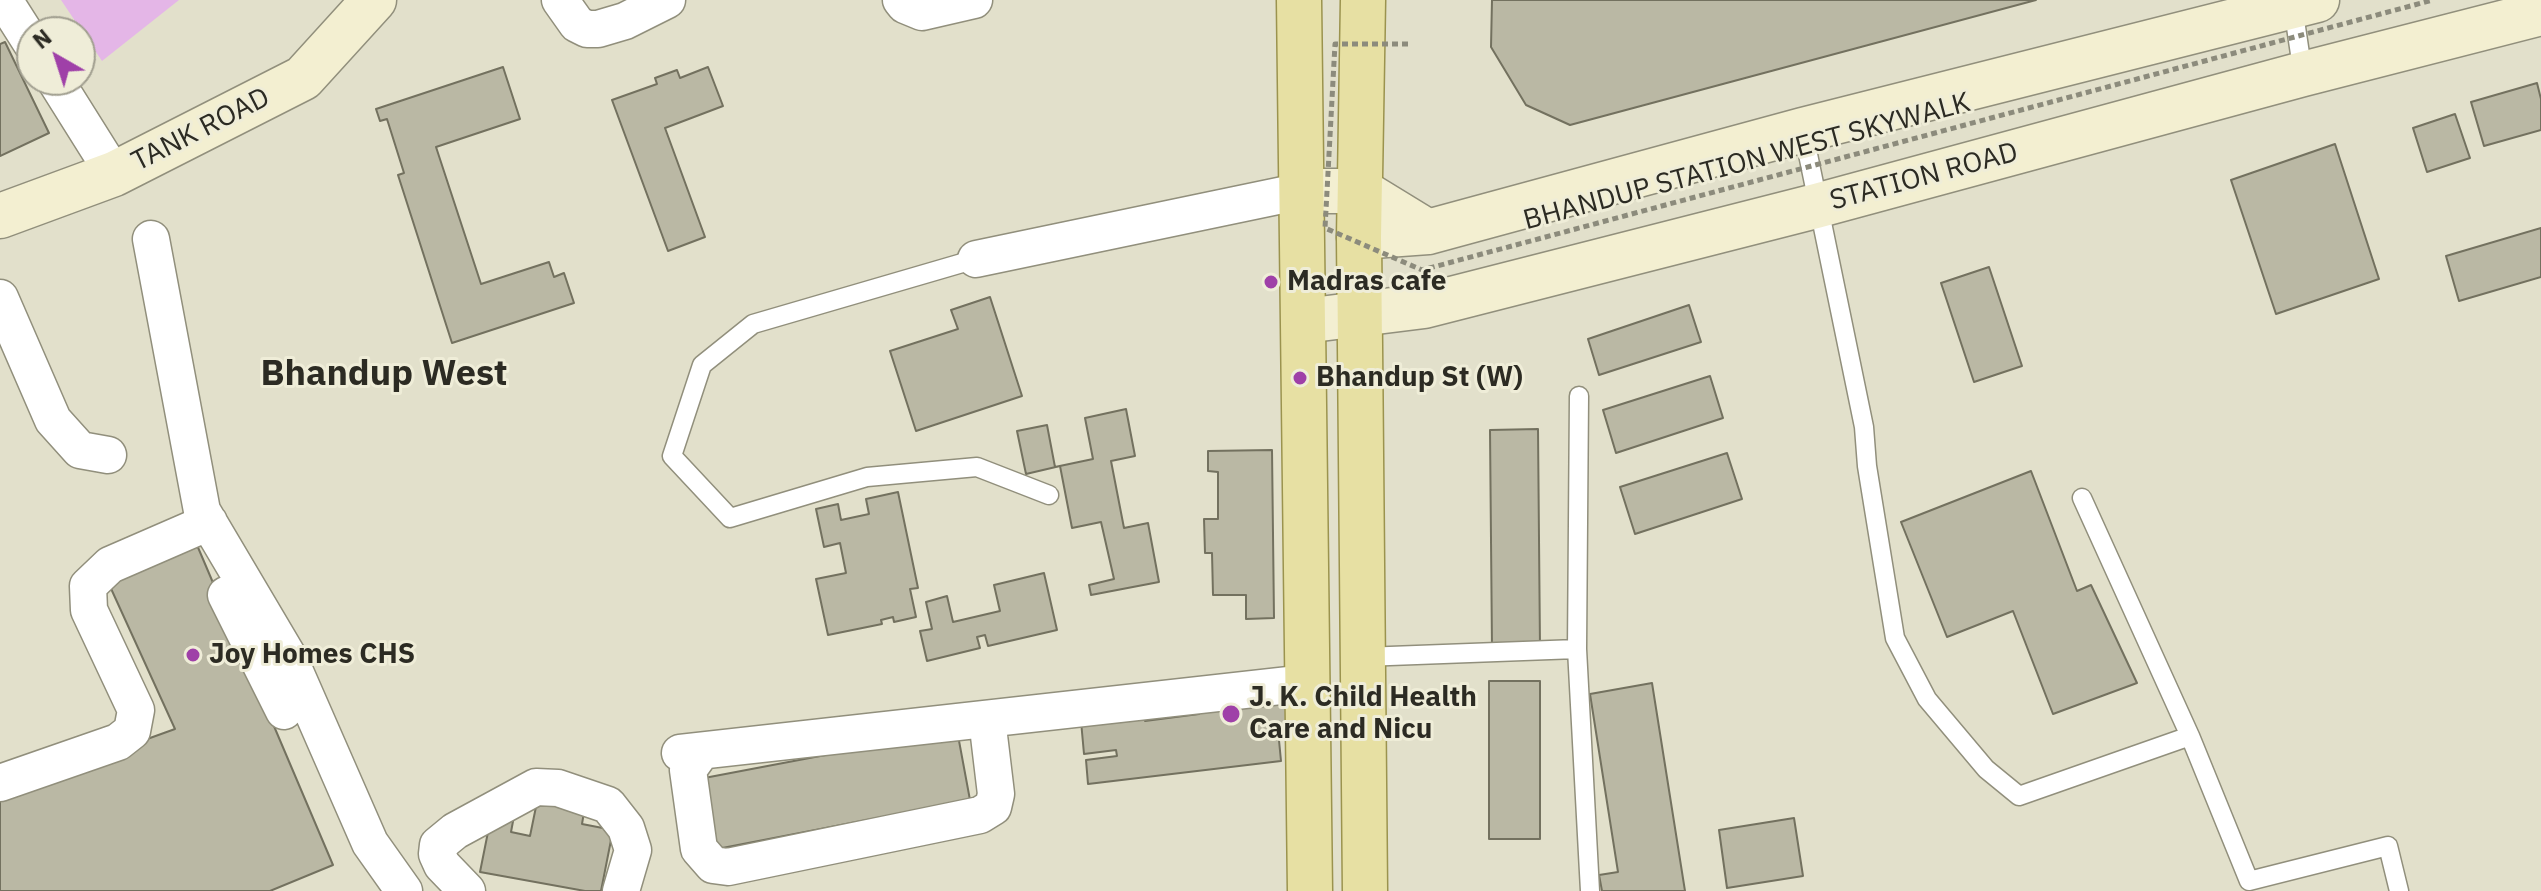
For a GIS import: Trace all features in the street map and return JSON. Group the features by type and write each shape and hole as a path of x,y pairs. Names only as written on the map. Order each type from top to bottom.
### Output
{"main road":[{"path":"1299,0 1310,891"},
{"path":"1363,0 1359,237 1365,891"}],"street":[{"name":"TANK ROAD","path":"0,216 114,174 303,78 374,0"},
{"path":"560,0 577,24 587,29 625,21 667,0"},
{"path":"901,0 922,12 974,0"},
{"path":"1359,237 1428,232 1803,130 2300,2"},
{"path":"4,3 16,21"},
{"name":"STATION ROAD","path":"1304,321 1424,306 1816,206 2541,13"},
{"path":"65,96 114,174"},
{"path":"976,259 1302,191 1361,191 1428,232"},
{"path":"151,239 202,511 201,526 284,711"},
{"path":"0,298 53,420 80,450 108,455"},
{"path":"0,783 118,742 132,731 136,710 89,610 88,586 110,565 201,526"},
{"path":"201,526 289,658 370,843 404,891"},
{"path":"987,719 996,794 993,807 980,815 728,867 713,865 699,849 688,770 690,752 1307,683"},
{"path":"457,889 437,854 438,845 455,831 536,787 558,788 608,805 626,828 633,850 621,891"}],"lane":[{"path":"2300,2 2303,74"},
{"path":"1803,130 1816,206 1864,427 1867,466 1895,638 1927,699 1986,769 2019,796 2190,736"},
{"path":"976,259 753,324 702,365 672,456 730,518 867,477 977,467 1049,495"},
{"path":"1579,396 1577,649 1590,891"},
{"path":"2082,498 2190,736 2249,881 2388,846 2399,891"},
{"path":"1363,657 1577,649"}],"path":[{"name":"BHANDUP STATION WEST SKYWALK","path":"1408,44 1335,44 1325,228 1422,270 2433,0"}],"shaded area":[{"path":"61,0 179,0 102,61 96,52 96,16 72,16"}],"building":[{"path":"1492,0 2036,0 1570,125 1526,105 1491,47"},
{"path":"5,42 16,65 16,96 31,96 49,133 0,156 0,44"},
{"path":"503,67 520,119 436,147 481,284 549,262 554,277 564,273 574,303 452,343 398,175 404,173 387,119 380,121 376,109"},
{"path":"708,67 723,106 665,128 705,237 668,251 612,100 657,84 655,78 677,70 680,78"},
{"path":"2537,83 2541,99 2541,130 2484,146 2471,102"},
{"path":"2455,114 2470,158 2427,172 2413,128"},
{"path":"2335,144 2379,279 2276,314 2231,180"},
{"path":"2541,228 2541,277 2459,301 2446,256"},
{"path":"1989,267 2022,366 1974,382 1941,283"},
{"path":"990,297 1022,396 916,431 890,351 958,329 951,310"},
{"path":"1689,305 1701,342 1599,375 1588,339"},
{"path":"1710,376 1723,418 1616,453 1603,410"},
{"path":"1126,409 1135,456 1111,461 1124,528 1148,523 1159,582 1091,595 1089,585 1114,579 1101,522 1072,528 1060,466 1026,474 1017,431 1047,425 1055,467 1093,459 1085,418"},
{"path":"1538,429 1540,648 1492,649 1490,430"},
{"path":"1272,450 1274,618 1246,619 1246,595 1213,595 1212,553 1205,553 1204,519 1218,519 1218,472 1208,471 1208,451"},
{"path":"1727,453 1742,499 1635,534 1620,487"},
{"path":"2031,471 2077,591 2091,585 2137,683 2053,714 2013,611 1947,637 1901,522"},
{"path":"898,492 918,588 910,589 916,617 894,622 893,617 881,620 882,624 828,635 816,579 846,573 840,543 824,547 816,509 838,504 841,520 869,514 866,499"},
{"name":"Joy Homes CHS","path":"194,538 333,865 270,891 0,891 0,792 175,729 108,582"},
{"path":"1044,573 1057,630 988,646 985,635 977,637 980,648 927,661 920,631 932,629 926,602 947,596 953,622 1000,611 994,585"},
{"path":"1489,681 1540,681 1540,839 1489,839"},
{"path":"1652,683 1685,891 1602,891 1599,875 1618,872 1590,694"},
{"path":"1288,696 1291,729 1278,730 1281,761 1088,784 1086,760 1117,756 1116,750 1084,754 1081,721 1144,713 1145,721 1199,714 1199,707"},
{"path":"957,730 970,800 712,850 699,779"},
{"path":"538,797 585,806 582,824 613,830 601,891 585,891 480,872 492,812 514,816 511,832 530,836"},
{"path":"1794,818 1803,876 1727,888 1719,830"}],"place":[{"name":"Madras cafe","path":"1271,282"},
{"name":"Bhandup St (W)","path":"1300,378"},
{"name":"Joy Homes CHS","path":"193,655"},
{"name":"J. K. Child Health Care and Nicu","path":"1231,714"}],"district":[{"name":"Bhandup West","path":"384,375"}]}
